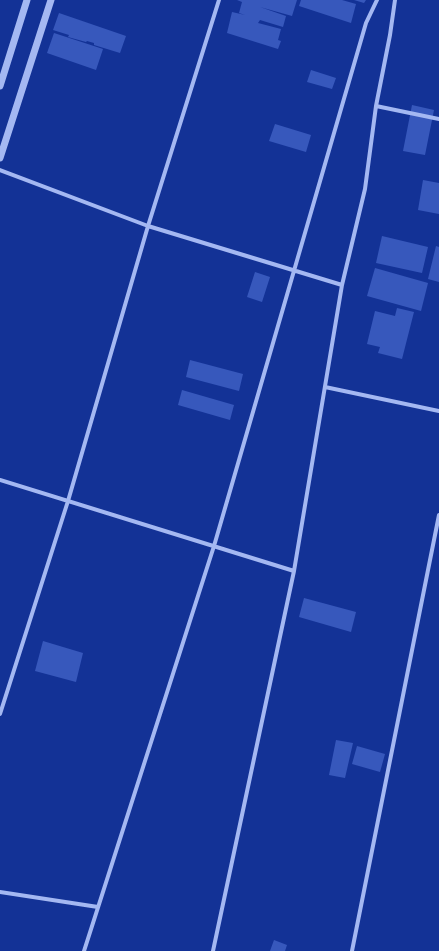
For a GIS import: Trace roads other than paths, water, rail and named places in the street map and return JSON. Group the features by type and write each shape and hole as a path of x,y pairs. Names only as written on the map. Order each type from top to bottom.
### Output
{"street":[{"path":"0,86 26,0"},
{"path":"0,158 51,0"},
{"path":"0,714 68,501 148,226 219,0"},
{"path":"84,951 214,546 366,23 377,0"},
{"path":"213,951 294,571 342,285 365,189 376,106 390,35 395,0"},
{"path":"376,106 439,119"},
{"path":"0,170 148,226 342,285"},
{"path":"325,387 439,410"},
{"path":"0,480 294,571"},
{"path":"352,951 439,515"},
{"path":"0,892 98,907"}]}
